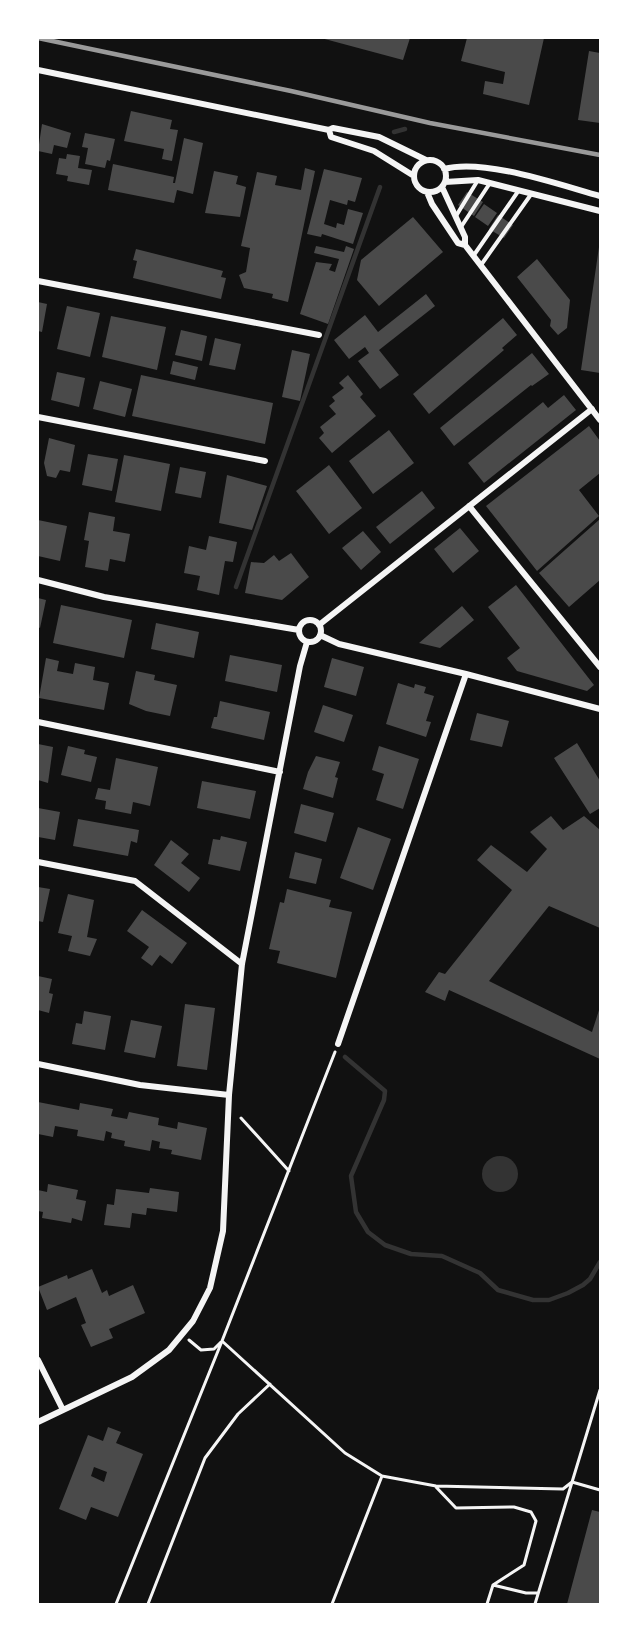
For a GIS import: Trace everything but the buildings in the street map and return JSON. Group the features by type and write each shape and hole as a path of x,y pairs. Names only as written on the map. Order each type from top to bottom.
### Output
{"street":[{"path":"38,70 328,130 333,128 379,138 426,160 438,162 444,169 443,185 465,237 465,245"},
{"path":"328,130 331,137 374,151 414,176 418,187 427,192 436,191 443,185 478,180 598,210 600,196 509,172 457,166 444,169"},
{"path":"414,176 417,167 426,160"},
{"path":"427,192 432,204 458,243 465,245 474,256 600,420"},
{"path":"38,281 319,335"},
{"path":"318,625 592,409"},
{"path":"38,417 265,461"},
{"path":"469,506 600,667"},
{"path":"38,580 104,597 299,630"},
{"path":"306,621 312,621 318,625 320,635 315,641 307,642 301,639 300,625 306,621"},
{"path":"320,635 339,644 600,709"},
{"path":"38,1422 132,1377 169,1350 193,1321 210,1288 223,1231 229,1095 242,964 300,666 307,642"},
{"path":"338,1044 466,674"},
{"path":"38,722 280,772"},
{"path":"38,862 135,881 242,964"},
{"path":"38,1064 140,1085 229,1095"},
{"path":"38,1360 63,1410"}],"lane":[{"path":"455,217 478,180"},
{"path":"461,228 490,183"},
{"path":"474,256 519,190"},
{"path":"481,266 532,193"}],"path":[{"path":"116,1605 338,1044"},
{"path":"241,1118 289,1171"},
{"path":"182,1335 201,1350 214,1349 222,1341"},
{"path":"222,1341 345,1453 382,1476 436,1486 563,1489 572,1482"},
{"path":"148,1605 205,1458 238,1414 270,1384"},
{"path":"535,1605 600,1390"},
{"path":"332,1605 382,1476"},
{"path":"572,1482 600,1490"},
{"path":"436,1486 456,1508 514,1507 531,1512 536,1521 524,1565 493,1585 487,1605"},
{"path":"493,1585 526,1593 538,1593"}],"shaded area":[{"path":"500,1156 513,1161 518,1174 513,1187 500,1192 487,1187 482,1174 487,1161"}],"waterway":[{"path":"394,132 405,129"},
{"path":"236,587 380,187"},
{"path":"345,1057 385,1091 384,1100 351,1176 356,1212 368,1232 385,1245 411,1254 442,1256 480,1273 498,1290 533,1300 549,1300 583,1285 590,1279 600,1262"}],"railway":[{"path":"38,38 291,91 430,123 600,155"}]}
